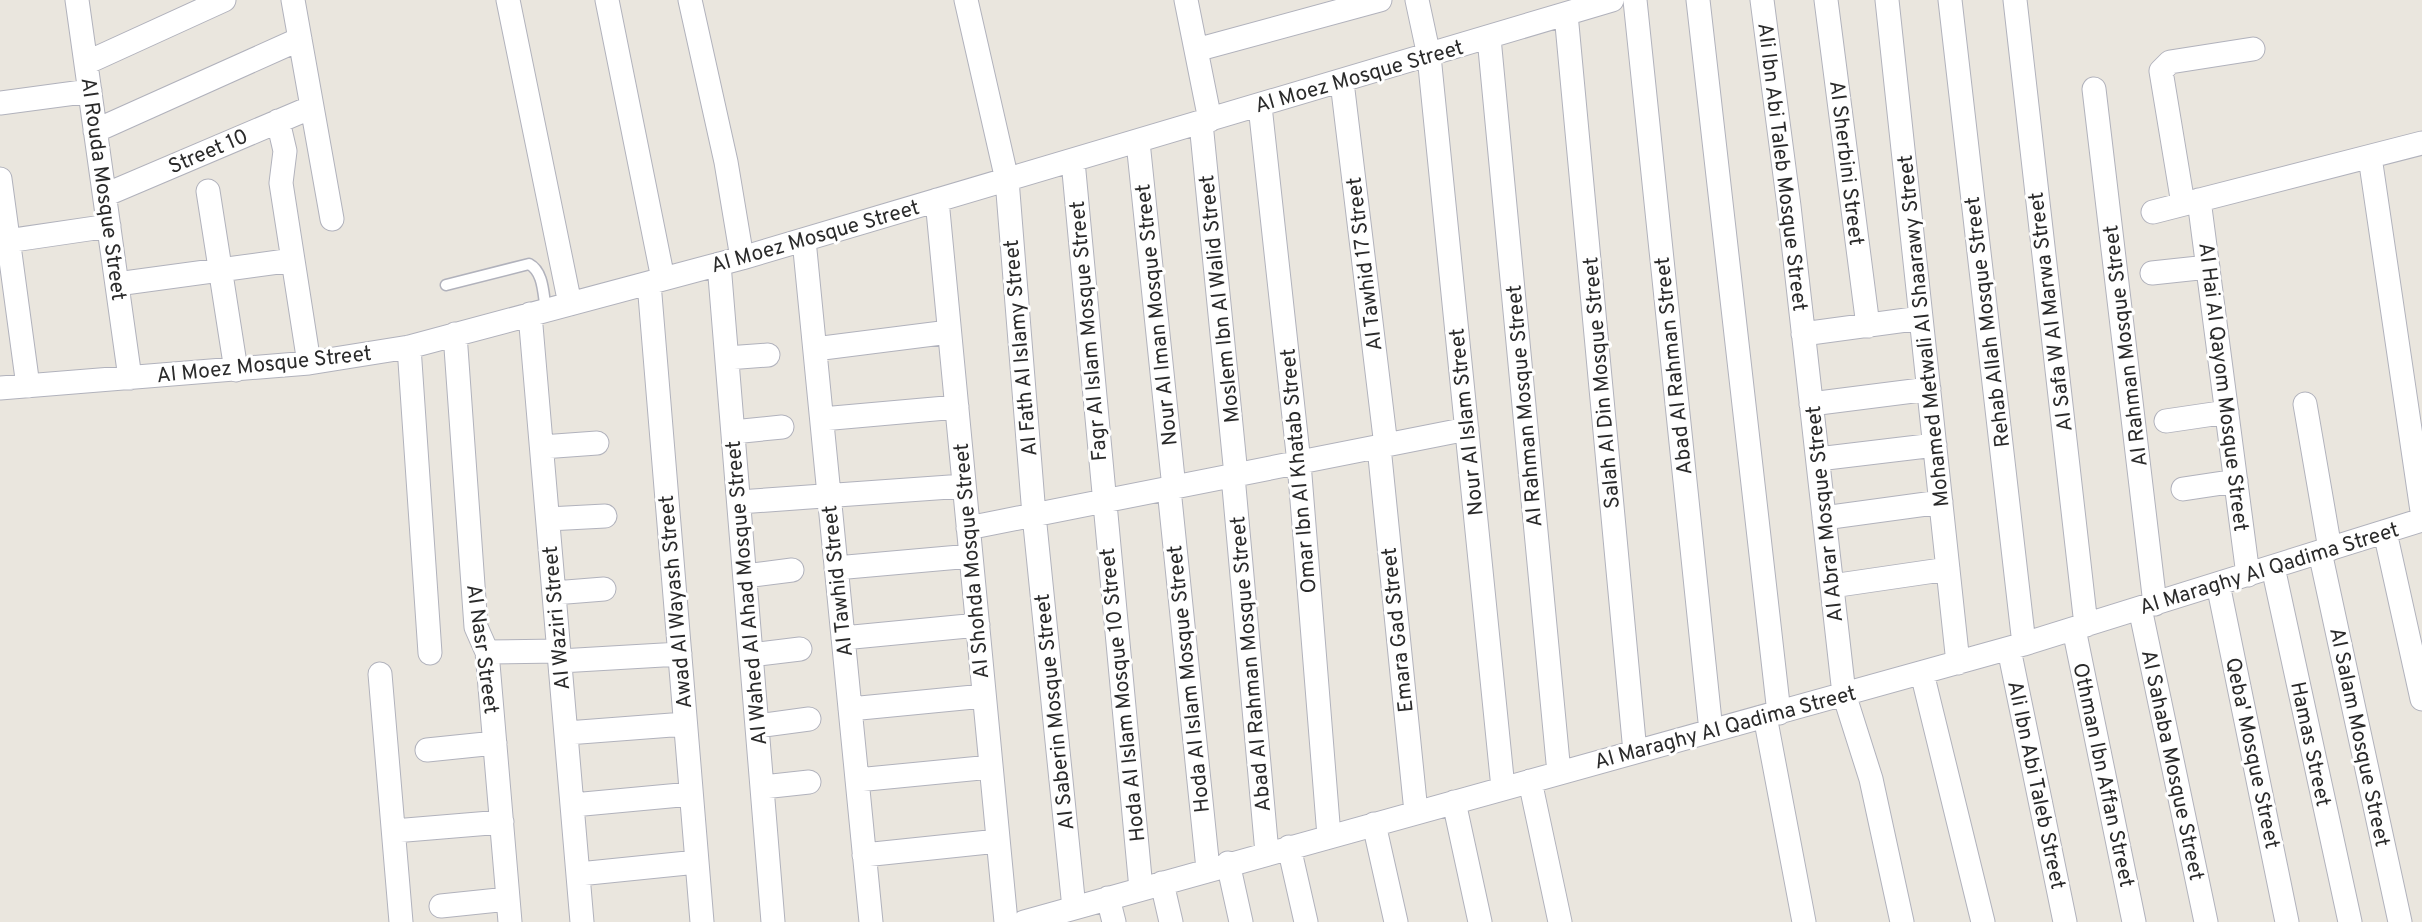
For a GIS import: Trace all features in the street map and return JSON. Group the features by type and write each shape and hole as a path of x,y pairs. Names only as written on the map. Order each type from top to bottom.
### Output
{"street":[{"name":"Al Rouda Mosque Street","path":"77,0 130,378"},
{"path":"86,63 224,0"},
{"path":"293,0 332,219"},
{"path":"508,0 570,304"},
{"name":"Awad Al Wayash Street","path":"607,0 656,281 685,724 702,922"},
{"path":"690,0 726,162 742,258"},
{"name":"Al Fath Al Islamy Street","path":"966,0 1007,180 1034,515"},
{"name":"Moslem Ibn Al Walid Street","path":"1186,0 1196,50 1205,122 1234,476"},
{"path":"1196,50 1380,0"},
{"name":"Nour Al Islam Street","path":"1417,0 1429,56 1503,788"},
{"name":"Al Moez Mosque Street","path":"0,388 309,363 409,347 742,258 1612,0"},
{"name":"Abad Al Rahman Street","path":"1635,0 1711,731"},
{"path":"1698,0 1772,715 1804,922"},
{"name":"Ali Ibn Abi Taleb Mosque Street","path":"1762,0 1804,334"},
{"name":"Al Sherbini Street","path":"1826,0 1868,326"},
{"name":"Mohamed Metwali Al Shaarawy Street","path":"1887,0 1958,663"},
{"name":"Rehab Allah Mosque Street","path":"1950,0 2016,647"},
{"name":"Al Safa W Al Marwa Street","path":"2015,0 2080,627"},
{"name":"Salah Al Din Mosque Street","path":"1566,14 1635,752"},
{"name":"Al Rahman Mosque Street","path":"1489,38 1559,773"},
{"path":"95,131 300,39"},
{"name":"Al Hai Al Qayom Mosque Street","path":"2248,575 2208,267 2161,71 2170,62 2253,49"},
{"name":"Al Tawhid 17 Street","path":"1342,82 1383,446"},
{"name":"Al Rahman Mosque Street","path":"2094,89 2148,606"},
{"path":"0,103 90,91"},
{"name":"Omar Ibn Al Khatab Street","path":"1260,106 1299,463 1329,836"},
{"name":"Street 10","path":"104,195 312,107"},
{"path":"278,121 285,150 281,183 309,363"},
{"name":"Nour Al Iman Mosque Street","path":"1138,142 1172,488"},
{"path":"2153,212 2422,143"},
{"path":"2370,157 2422,511"},
{"name":"Fagr Al Islam Mosque Street","path":"1073,160 1103,502"},
{"path":"0,178 4,241 29,386"},
{"path":"208,191 236,370"},
{"name":"Al Shohda Mosque Street","path":"937,201 1006,922"},
{"path":"4,241 109,226"},
{"name":"Al Tawhid Street","path":"804,240 871,922"},
{"path":"117,284 293,260"},
{"name":"Al Wahed Al Ahad Mosque Street","path":"719,264 773,922"},
{"path":"2152,274 2208,267"},
{"name":"Al Waziri Street","path":"538,312 542,447 582,922"},
{"path":"1804,334 1921,318"},
{"path":"815,349 949,332"},
{"name":"Al Nasr Street","path":"455,334 476,626 487,652 509,911"},
{"name":"Al Abrar Mosque Street","path":"1804,334 1844,694 1877,804 1902,922"},
{"path":"409,347 430,653"},
{"path":"727,358 768,355"},
{"path":"1811,404 1929,389"},
{"name":"Al Salam Mosque Street","path":"2305,404 2325,550 2400,922"},
{"path":"821,419 957,407"},
{"path":"2165,421 2227,412"},
{"path":"733,432 782,427"},
{"path":"968,528 1467,429"},
{"path":"542,447 597,443"},
{"path":"1818,459 1935,445"},
{"name":"Emara Gad Street","path":"1383,446 1416,812"},
{"name":"Abad Al Rahman Mosque Street","path":"1234,476 1278,850 1306,922"},
{"path":"2183,489 2236,481"},
{"path":"738,502 964,486"},
{"name":"Hoda Al Islam Mosque Street","path":"1172,488 1218,866 1241,922"},
{"name":"Hoda Al Islam Mosque 10 Street","path":"1103,502 1152,886 1171,922"},
{"path":"1824,518 1941,502"},
{"name":"Al Saberin Mosque Street","path":"1034,515 1073,908"},
{"path":"548,519 605,516"},
{"name":"Al Maraghy Al Qadima Street","path":"1024,922 1050,918 1073,908 1218,866 2016,647 2422,520"},
{"path":"2385,532 2422,699"},
{"path":"836,568 971,556"},
{"name":"Hamas Street","path":"2273,567 2350,922"},
{"path":"745,576 792,569"},
{"path":"1832,586 1948,569"},
{"name":"Qeba' Mosque Street","path":"2218,584 2287,922"},
{"path":"554,593 604,589"},
{"name":"Al Sahaba Mosque Street","path":"2148,606 2206,922"},
{"path":"843,638 978,625"},
{"name":"Othman Ibn Affan Street","path":"2080,627 2134,922"},
{"name":"Ali Ibn Abi Taleb Street","path":"2016,647 2065,922"},
{"path":"751,655 800,649"},
{"path":"487,652 560,656 680,654"},
{"path":"1922,673 1983,922"},
{"path":"380,674 401,922"},
{"path":"850,709 984,696"},
{"path":"757,726 809,719"},
{"path":"566,733 685,724"},
{"path":"427,750 495,743"},
{"path":"857,780 991,767"},
{"path":"1530,781 1560,922"},
{"path":"763,787 809,782"},
{"path":"573,805 691,794"},
{"path":"1454,802 1480,922"},
{"path":"394,831 502,822"},
{"path":"1374,824 1396,922"},
{"path":"864,855 998,841"},
{"path":"579,874 697,862"},
{"path":"1108,898 1114,922"},
{"path":"441,906 509,911"}],"lane":[{"path":"446,285 529,264 540,275 538,312"}]}
